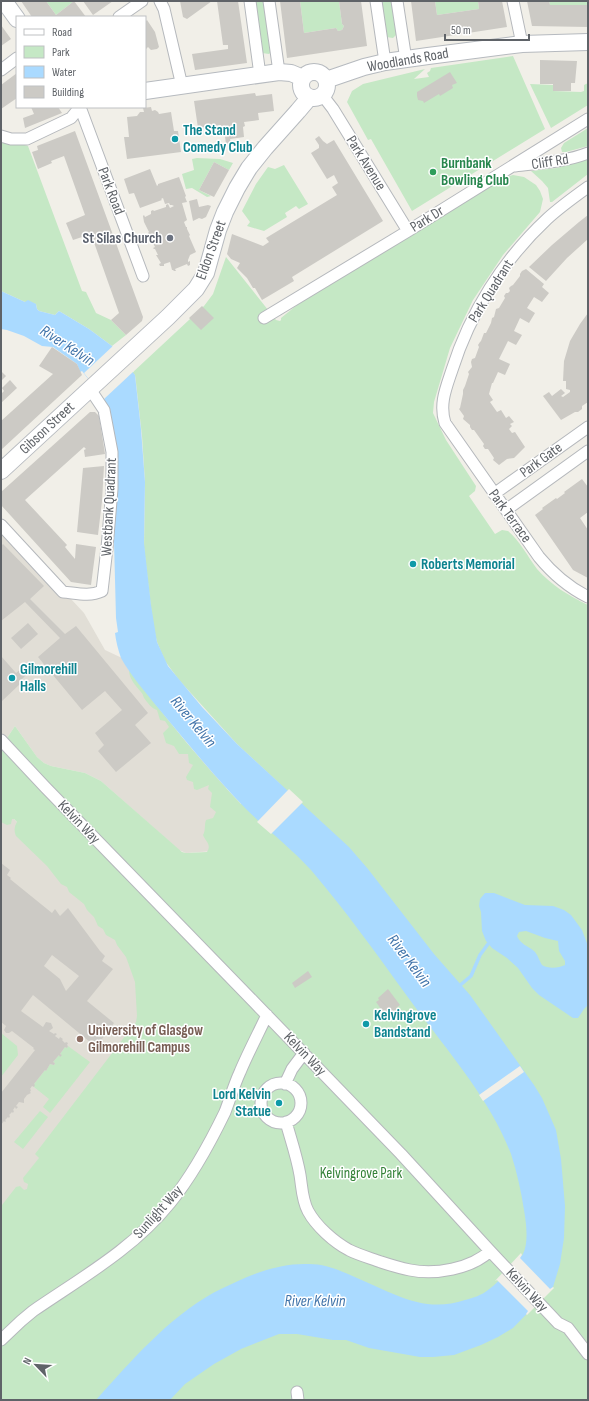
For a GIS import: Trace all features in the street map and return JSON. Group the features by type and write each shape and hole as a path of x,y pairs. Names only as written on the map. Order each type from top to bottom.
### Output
{"street":[{"path":"4,1 16,18"},
{"path":"120,16 142,1"},
{"path":"160,1 164,9 182,86"},
{"path":"250,1 260,75"},
{"path":"269,1 279,72"},
{"path":"376,1 385,62"},
{"path":"398,1 406,60"},
{"path":"513,1 522,44"},
{"name":"Woodlands Road","path":"326,80 356,69 385,62 522,44 588,42"},
{"path":"1,70 16,59"},
{"path":"146,91 279,72 291,73 303,78"},
{"path":"315,72 324,76 327,88 316,97 305,96 301,89 303,78 310,73 315,72"},
{"name":"Park Avenue","path":"316,97 333,109 408,231"},
{"name":"Eldon Street","path":"91,387 136,347 200,284 206,273 218,230 225,212 249,168 298,111 316,97"},
{"path":"1,136 11,139 27,139 71,118 79,108"},
{"name":"Park Road","path":"80,108 143,276"},
{"name":"Park Dr","path":"264,318 408,231 588,119"},
{"name":"Cliff Rd","path":"511,167 559,161 588,153"},
{"name":"Park Quadrant","path":"445,423 442,414 442,405 449,378 466,332 488,292 508,261 527,239 548,218 588,187"},
{"name":"Gibson Street","path":"1,471 91,387"},
{"name":"Westbank Quadrant","path":"1,525 63,592 87,595 102,591 113,473 112,452 104,410 91,387"},
{"name":"Park Terrace","path":"445,423 539,557 555,574 575,591 588,597"},
{"name":"Park Gate","path":"494,494 588,427"},
{"name":"Park Gate","path":"506,510 588,451"},
{"name":"Kelvin Way","path":"1,740 401,1154 558,1323 568,1328 588,1354"},
{"name":"Kelvin Way","path":"1,745 17,758"},
{"name":"Sunlight Way","path":"1,1340 33,1311 113,1256 137,1236 170,1203 187,1179 216,1128 267,1015"},
{"path":"285,1084 292,1069 304,1053"},
{"path":"285,1084 296,1091 299,1096 300,1109 297,1115 286,1122 273,1122 268,1118 261,1107 263,1094 272,1085 285,1084"},
{"path":"286,1122 307,1210 320,1226 343,1246 358,1254 397,1267 425,1271 468,1265 479,1260 490,1251"}],"shaded area":[{"path":"1,524 84,613 105,650 122,658 131,674 183,739 226,788 214,851 186,853 179,850 101,781 85,773 51,766 44,763 37,757 15,726 1,747"},
{"name":"University of Glasgow Gilmorehill Campus","path":"1,805 128,944 156,989 1,1286"}],"green space":[{"path":"46,1 74,1 56,15"},
{"path":"254,1 265,1 271,52 269,54 262,53"},
{"path":"300,1 339,1 342,24 344,26 342,30 338,31 336,28 304,33"},
{"path":"379,1 394,1 397,34 393,38 386,37"},
{"path":"435,1 478,1 479,9 437,15"},
{"path":"549,1 588,1 588,5 550,5"},
{"name":"Burnbank Bowling Club","path":"513,56 545,129 412,211 371,139 368,140 347,102 352,91 363,84 425,69 414,79 429,77 427,73 431,68"},
{"path":"588,83 588,105 551,128 530,84 553,85 553,91 581,92 584,91 584,85"},
{"path":"588,128 588,146 562,152 561,148 564,143"},
{"path":"1,138 28,146 82,291 86,292 96,313 111,320 126,335 112,346 89,329 59,311 55,315 39,311 36,304 25,302 1,291"},
{"path":"192,159 220,159 233,163 229,170 214,162 199,190 211,196 207,197 192,188 186,189 182,174 194,170"},
{"path":"588,159 588,174 552,202 550,202 548,188 531,171 557,168"},
{"path":"284,165 308,204 299,209 296,206 285,213 287,217 264,231 247,226 250,222 242,211 256,184 268,167 275,169"},
{"name":"Kelvingrove Park","path":"513,175 524,177 536,185 543,199 540,212 503,255 473,300 450,348 434,402 433,413 446,440 476,486 475,491 469,496 495,534 502,530 508,531 524,549 542,575 561,590 588,605 588,1400 1,1400 1,1204 2,1205 16,1187 20,1186 24,1190 27,1189 28,1184 24,1182 23,1178 39,1158 35,1154 136,1022 137,1016 135,982 126,957 115,940 106,935 103,929 98,926 94,917 87,910 84,904 69,892 67,887 61,884 47,866 16,836 15,826 17,822 12,819 11,824 7,825 1,822 1,747 15,726 37,757 44,763 51,766 85,773 101,781 182,852 207,852 209,847 203,835 205,822 206,820 213,818 216,812 210,807 212,793 208,789 209,785 197,790 194,789 193,782 187,780 186,777 193,765 189,763 188,754 179,754 174,746 166,743 163,733 169,727 165,721 160,720 157,710 151,707 144,698 131,679 129,670 184,739 241,804 280,784 237,744 179,680 165,661 157,642 153,625 144,548 145,482 142,436 135,375 132,373 204,306 213,294 226,257 276,320 280,321 281,318 297,305 506,177"},
{"path":"1,1033 17,1046 18,1055 1,1077"},
{"path":"68,1046 90,1062 50,1113 43,1107 49,1099 34,1087 34,1084 45,1070 46,1071 50,1064 54,1065 55,1063 53,1062 59,1055 61,1055 60,1054 65,1047 67,1048"},
{"path":"40,1111 48,1117 23,1149 14,1142"}],"water":[{"name":"River Kelvin","path":"1,291 25,302 28,300 36,304 39,311 55,315 59,311 89,329 112,346 135,375 145,482 144,543 151,605 157,642 168,666 202,707 237,744 349,847 434,954 470,995 542,1098 556,1130 561,1159 565,1206 564,1238 560,1264 553,1287 513,1328 481,1345 454,1355 420,1357 369,1348 346,1340 333,1340 297,1334 279,1334 241,1349 214,1364 185,1384 170,1400 96,1400 122,1371 165,1328 196,1303 247,1277 270,1269 285,1266 315,1264 339,1270 409,1300 436,1305 450,1304 480,1295 499,1281 523,1254 526,1244 526,1226 520,1189 511,1154 491,1112 464,1072 324,885 303,862 254,817 223,785 144,691 121,658 115,633 118,632 116,618 114,541 116,478 113,427 104,399 82,371 80,372 77,364 53,347 42,346 24,336 1,329"},
{"path":"485,893 494,893 525,905 553,906 564,910 571,915 582,930 588,946 588,1005 578,1018 573,1018 539,995 532,988 518,968 507,958 492,948 486,941 482,931 481,912 479,906 480,899","holes":["526,931 558,941 559,951 565,961 565,965 554,968 542,965 535,953 522,943 517,936 519,932"]}],"pier":[{"path":"114,345 134,371 104,399 84,373"},
{"path":"289,789 303,802 271,834 257,822"},
{"path":"520,1066 524,1072 483,1101 479,1095"},
{"path":"521,1253 522,1255 520,1258 550,1289 553,1287 554,1288 527,1315 526,1314 528,1311 497,1280 495,1281"}],"building":[{"path":"21,1 46,1 56,15 74,1 85,16 31,16"},
{"path":"83,1 113,1 93,15"},
{"path":"180,1 212,1 187,19 183,17"},
{"path":"217,1 238,1 247,63 195,70 192,54 228,49 228,45 223,45"},
{"path":"280,1 300,1 304,33 336,28 338,31 342,30 344,26 342,24 339,1 361,1 367,46 287,58"},
{"path":"411,1 435,1 437,15 479,9 478,1 502,1 507,27 416,41"},
{"path":"527,1 549,1 550,5 588,5 588,27 532,26"},
{"path":"147,20 155,32 159,47 157,49 151,50 148,47 146,49"},
{"path":"1,25 11,39 1,46"},
{"path":"540,60 577,61 575,83 571,83 571,91 553,91 553,84 540,84"},
{"path":"450,72 457,83 452,85 453,88 424,103 423,101 418,100 417,92"},
{"path":"16,74 16,99 1,109 1,85"},
{"path":"255,93 256,96 272,94 274,111 258,113 259,120 244,122 244,137 230,139 231,143 226,144 224,129 222,130 221,125 198,128 194,101"},
{"path":"151,107 152,111 155,110 159,114 171,112 174,131 178,131 181,152 127,159 124,137 129,137 127,117 137,116 140,112 144,112 143,108"},
{"path":"31,108 59,108 62,113 25,128 23,118 34,114"},
{"path":"75,131 143,317 142,321 126,335 111,320 119,313 91,234 73,240 66,223 85,215 64,156 51,161 52,163 38,169 32,152 38,150 37,146"},
{"path":"319,136 327,144 334,140 383,221 292,277 294,281 262,300 255,288 253,288 247,278 237,268 240,263 231,259 227,254 232,234 263,246 269,242 266,238 337,195 332,187 338,183 334,175 327,179 311,153 319,148 319,145 315,139"},
{"path":"214,162 229,170 214,197 199,190"},
{"name":"St Silas Church","path":"150,169 157,186 158,184 179,177 186,196 187,202 182,203 187,220 184,222 196,252 190,255 188,262 190,261 190,265 188,266 187,264 175,269 176,271 172,270 170,262 164,264 164,266 160,266 159,264 161,263 156,255 158,255 155,249 153,248 155,247 152,241 151,242 152,240 150,234 148,234 149,232 143,216 144,215 145,217 151,214 151,211 153,210 166,207 168,204 170,208 174,206 170,205 169,203 165,204 163,198 161,199 162,200 140,208 134,193 129,194 124,179"},
{"path":"197,199 199,207 208,205 211,206 206,217 193,221 189,201"},
{"path":"588,215 588,239 567,258 546,281 529,267 552,245"},
{"path":"526,269 544,284 542,287 549,293 542,302 534,297 527,308 535,313 529,323 520,318 514,331 522,335 516,345 508,341 499,359 510,364 505,375 498,372 492,383 489,394 493,400 490,402 497,412 501,410 506,418 509,416 514,422 510,424 512,426 509,429 512,433 515,432 525,447 514,458 507,459 499,465 493,460 494,458 488,449 485,449 483,446 484,444 474,430 472,430 470,425 463,419 464,416 459,409 463,390 469,374 468,372 472,367 471,362 472,359 475,358 479,347 478,345 484,333 486,333 492,318 494,317 496,309 499,308 505,298 504,296 506,293 510,291 509,288 520,276 522,271"},
{"path":"202,306 214,318 201,330 189,318"},
{"path":"588,313 588,402 582,406 582,409 578,412 575,412 561,420 543,396 549,392 552,396 561,389 565,393 561,396 563,397 570,392 570,390 566,389 566,381 563,381 564,361 570,341"},
{"path":"52,347 77,364 82,375 1,450 1,421 53,374 39,366"},
{"path":"1,371 6,376 1,381"},
{"path":"10,380 17,388 1,403 1,394 4,391 2,388"},
{"path":"90,412 95,412 99,416 105,454 85,457 84,450 86,449 84,447 25,500 67,545 65,547 75,559 76,544 96,547 91,585 71,582 1,505 1,492"},
{"path":"104,466 98,535 77,532 83,468"},
{"path":"582,479 588,487 588,512 580,518 588,530 588,578 573,570 535,515 543,509 542,508 556,498 557,499"},
{"path":"3,544 44,586 30,599 65,634 76,626 148,713 135,725 151,743 116,772 98,751 104,745 95,733 122,710 105,691 82,710 38,657 60,638 25,602 1,621 1,546"},
{"path":"28,623 38,634 21,649 11,638"},
{"name":"Gilmorehill Halls","path":"1,656 16,673 22,668 27,674 19,682 20,684 1,702"},
{"path":"1,863 10,870 7,875 11,878 10,879 52,913 55,909 60,916 68,908 105,956 102,961 113,969 87,1001 114,1023 96,1047 33,995 21,1011 43,1027 46,1022 51,1023 53,1028 49,1031 57,1034 55,1036 59,1039 60,1037 63,1039 62,1040 65,1043 68,1043 68,1046 67,1048 65,1047 60,1054 62,1055 60,1057 59,1055 53,1062 55,1063 54,1065 50,1064 46,1071 45,1070 34,1084 34,1087 32,1086 30,1089 31,1093 24,1099 24,1103 19,1102 16,1106 18,1107 16,1109 15,1107 13,1113 12,1112 9,1115 9,1118 8,1117 1,1125 1,1093 35,1050 12,1031 6,1033 4,1030 6,1026 1,1022","holes":["52,955 79,976 66,991 60,979 44,966"]},
{"path":"308,971 312,977 295,988 292,983"},
{"path":"388,989 400,1005 396,1008 400,1013 393,1019 391,1016 388,1019 376,1002 379,1000 378,998"}],"waterway":[{"path":"458,987 471,976 480,955 488,944"}],"place":[{"name":"The Stand Comedy Club","path":"175,139"},
{"name":"Burnbank Bowling Club","path":"433,172"},
{"name":"St Silas Church","path":"170,238"},
{"name":"Roberts Memorial","path":"413,564"},
{"name":"Gilmorehill Halls","path":"12,678"},
{"name":"Kelvingrove Bandstand","path":"366,1024"},
{"name":"University of Glasgow Gilmorehill Campus","path":"80,1039"},
{"name":"Lord Kelvin Statue","path":"279,1103"}]}
